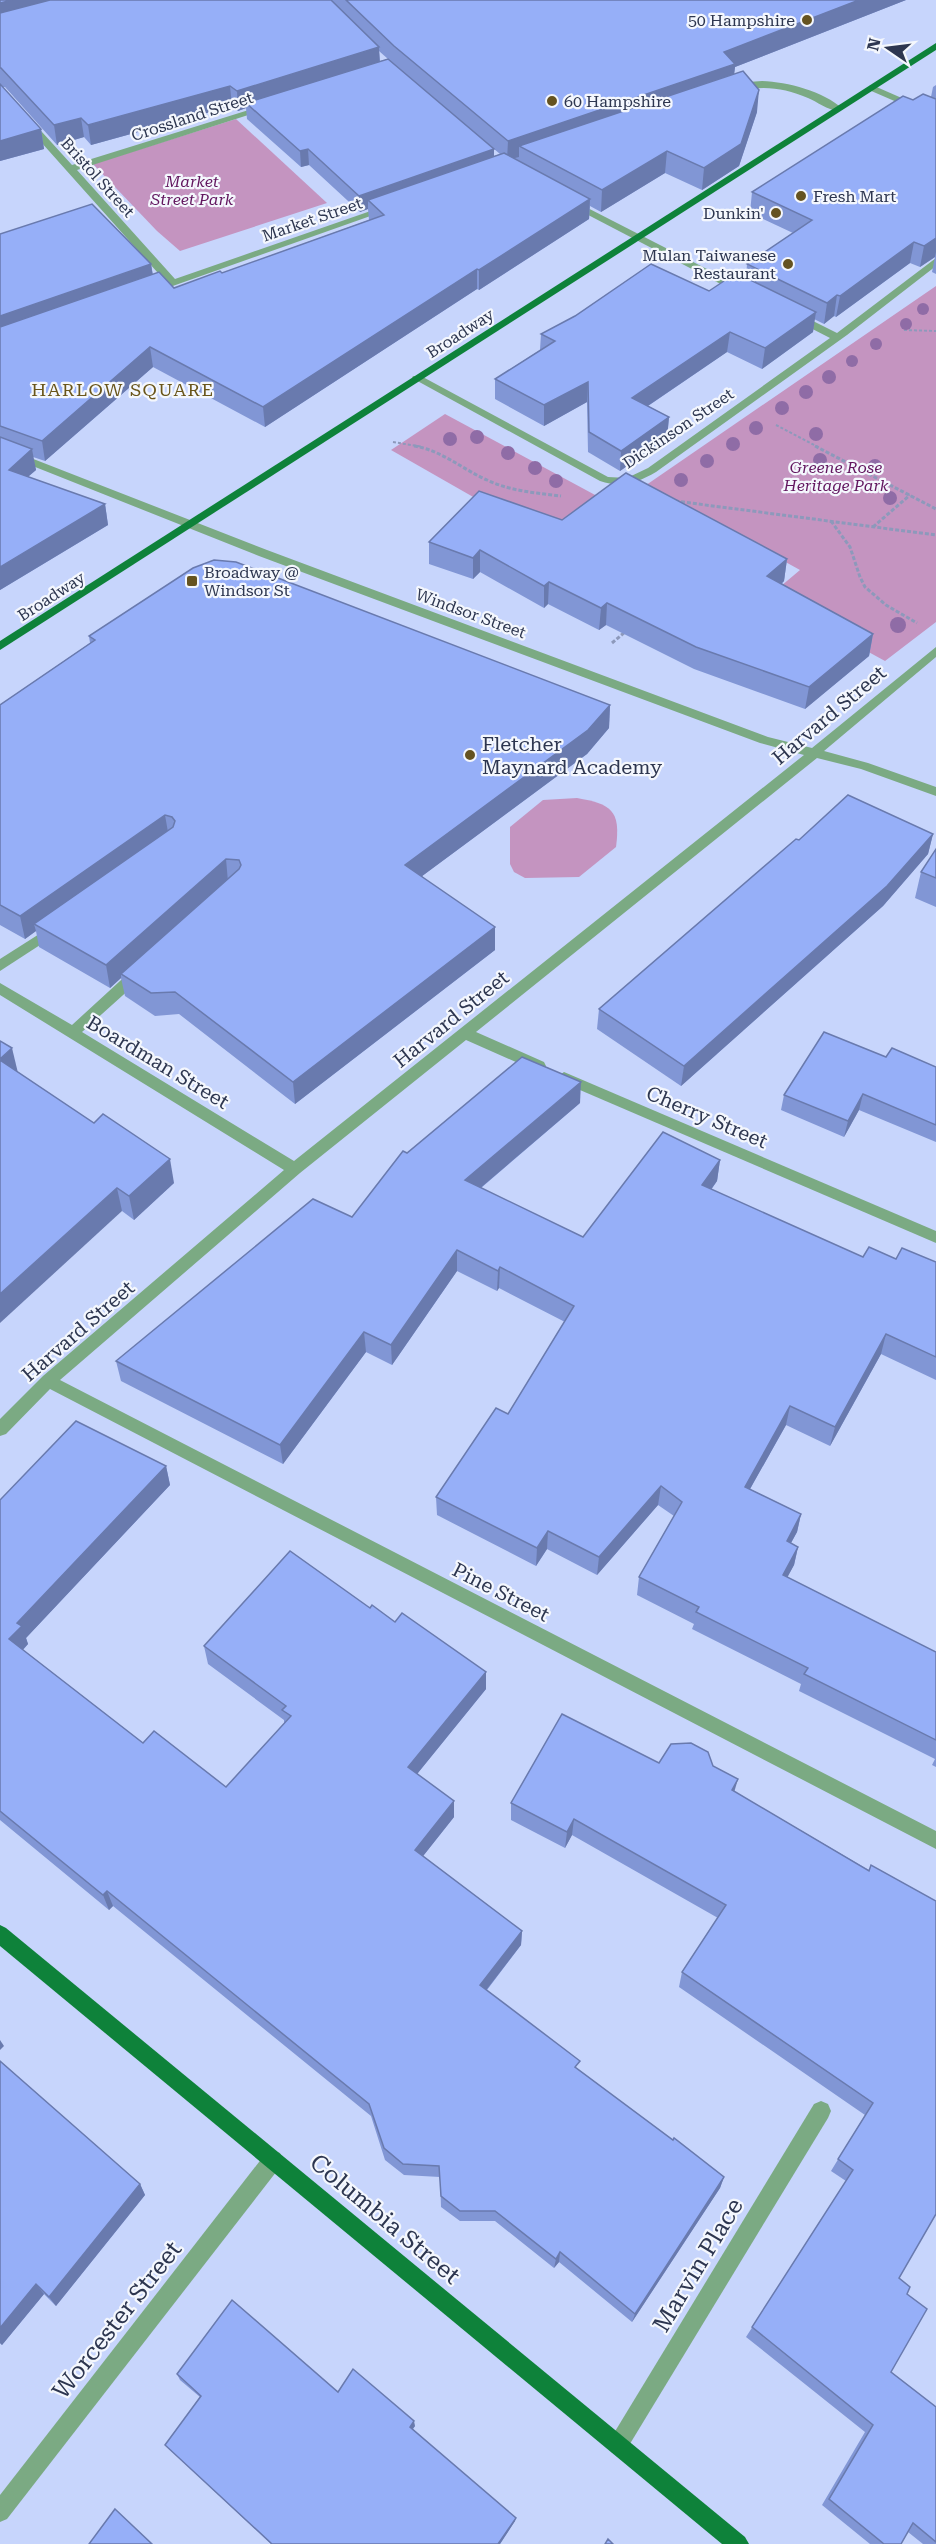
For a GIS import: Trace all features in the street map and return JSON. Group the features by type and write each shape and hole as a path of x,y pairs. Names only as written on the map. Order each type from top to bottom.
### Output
{"main road":[{"name":"Broadway","path":"0,646 936,46"},
{"name":"Columbia Street","path":"0,1934 738,2544"}],"street":[{"path":"720,94 753,83 773,84 805,92 838,109"},
{"path":"872,88 936,116"},
{"name":"Crossland Street","path":"70,169 276,105"},
{"name":"Bristol Street","path":"24,118 173,283"},
{"path":"562,197 636,238 755,297"},
{"name":"Market Street","path":"141,295 404,202"},
{"name":"Dickinson Street","path":"417,378 612,482 630,482 652,470 837,337 936,261"},
{"path":"785,312 837,337"},
{"name":"Windsor Street","path":"0,449 263,553 755,737 864,766 936,792"},
{"name":"Harvard Street","path":"0,1429 48,1381 295,1169 813,754 936,651"},
{"path":"0,966 70,918"},
{"path":"72,1032 146,967"},
{"name":"Boardman Street","path":"0,988 295,1169"},
{"name":"Cherry Street","path":"464,1033 936,1236"},
{"name":"Pine Street","path":"48,1381 936,1840"},
{"name":"Marvin Place","path":"618,2445 820,2111"},
{"name":"Worcester Street","path":"0,2512 273,2160"}],"path":[{"path":"740,407 936,509"},
{"path":"393,442 429,448 488,481 532,494 558,496 586,494 612,482"},
{"path":"630,482 669,501 936,535"},
{"path":"873,527 910,495"},
{"path":"882,510 888,513"},
{"path":"831,521 849,545 856,559 860,579 868,590 879,601 920,625"},
{"path":"612,643 629,629"}],"green space":[{"name":"Market Street Park","path":"236,119 327,203 180,251 157,231 93,164"},
{"name":"Greene Rose Heritage Park","path":"936,286 936,622 885,661 768,597 800,570 744,539 552,542 391,450 445,414 597,496 636,492"},
{"path":"577,798 606,806 611,811 617,825 616,847 579,877 525,878 514,872 510,864 510,827 543,800"}],"building":[{"path":"50,0 331,0 379,47 237,91 230,86 88,125 81,118 54,125 0,68 0,13"},
{"name":"60 Hampshire","path":"346,0 859,0 724,52 735,64 508,141 394,46"},
{"path":"388,59 494,149 359,196 308,149 300,151 246,103"},
{"path":"743,71 759,90 741,144 704,168 667,151 602,190 519,146"},
{"path":"0,84 41,129 0,141"},
{"path":"923,94 936,99 936,238 924,246 914,242 827,303 747,264 812,220 752,192 903,96 913,100"},
{"path":"504,153 590,199 263,407 150,347 42,441 0,426 0,327 159,272 174,288 220,271 222,273 384,215 368,200"},
{"path":"92,204 151,264 0,316 0,234"},
{"path":"651,264 709,291 736,273 816,312 765,348 730,332 632,398 669,417 621,451 589,432 588,382 544,405 495,379 555,341 541,334 575,316"},
{"path":"0,437 32,449 9,470 105,504 0,567"},
{"path":"626,473 787,559 767,576 873,634 809,687 696,647 607,603 601,608 549,582 544,586 480,550 473,558 429,542 479,491 562,520"},
{"path":"214,560 236,562 610,705 588,730 405,865 495,927 293,1082 175,992 151,993 121,974 239,869 241,865 239,860 226,859 106,965 34,924 173,827 175,821 172,817 165,815 20,916 0,905 0,705 95,640 89,636 193,568"},
{"path":"848,795 933,834 887,886 684,1066 599,1009 796,839 799,840"},
{"path":"936,849 936,878 921,872"},
{"path":"824,1032 886,1057 892,1048 936,1067 936,1125 863,1094 848,1121 784,1095"},
{"path":"0,1041 12,1048 0,1059"},
{"path":"522,1057 581,1082 465,1180 583,1237 663,1132 720,1160 702,1185 863,1257 869,1247 896,1259 902,1248 936,1262 936,1357 886,1334 835,1427 790,1406 745,1487 801,1514 787,1541 798,1547 783,1575 936,1652 936,1740 804,1674 808,1668 696,1612 699,1607 639,1577 682,1502 661,1486 599,1557 548,1531 537,1548 436,1497 496,1408 508,1414 574,1306 500,1267 498,1271 457,1250 391,1345 364,1332 280,1445 116,1361 313,1199 352,1217 403,1151 407,1153"},
{"path":"0,1060 94,1123 103,1114 170,1159 129,1196 117,1188 0,1294"},
{"path":"76,1421 166,1466 17,1623 22,1626 9,1639 143,1743 154,1731 226,1787 291,1716 282,1710 286,1706 204,1646 290,1551 370,1608 372,1605 395,1622 402,1613 486,1672 408,1767 454,1801 415,1850 522,1931 480,1985 580,2061 575,2067 724,2177 635,2314 560,2252 556,2259 495,2211 460,2211 441,2196 439,2166 403,2164 384,2148 369,2104 107,1891 103,1895 0,1811 0,1500"},
{"path":"562,1714 659,1763 671,1744 691,1743 708,1752 713,1766 738,1779 732,1790 869,1871 871,1865 936,1901 936,2214 899,2278 910,2287 907,2294 927,2309 891,2372 936,2407 936,2542 913,2523 901,2544 884,2544 829,2499 873,2425 752,2327 853,2170 838,2159 873,2103 682,1972 726,1905 574,1819 567,1832 511,1803"},
{"path":"0,2061 140,2184 49,2297 36,2284 0,2328"},
{"path":"232,2300 338,2392 353,2369 414,2421 410,2427 516,2518 498,2544 272,2544 165,2445 201,2396 177,2374"},
{"path":"115,2509 152,2544 89,2544"}],"place":[{"name":"50 Hampshire","path":"807,20"},
{"name":"60 Hampshire","path":"552,101"},
{"name":"Fresh Mart","path":"801,196"},
{"name":"Dunkin'","path":"776,213"},
{"name":"Mulan Taiwanese Restaurant","path":"788,264"},
{"name":"Broadway @ Windsor St","path":"192,581"},
{"name":"Fletcher Maynard Academy","path":"470,755"}],"district":[{"name":"HARLOW SQUARE","path":"123,390"}]}
